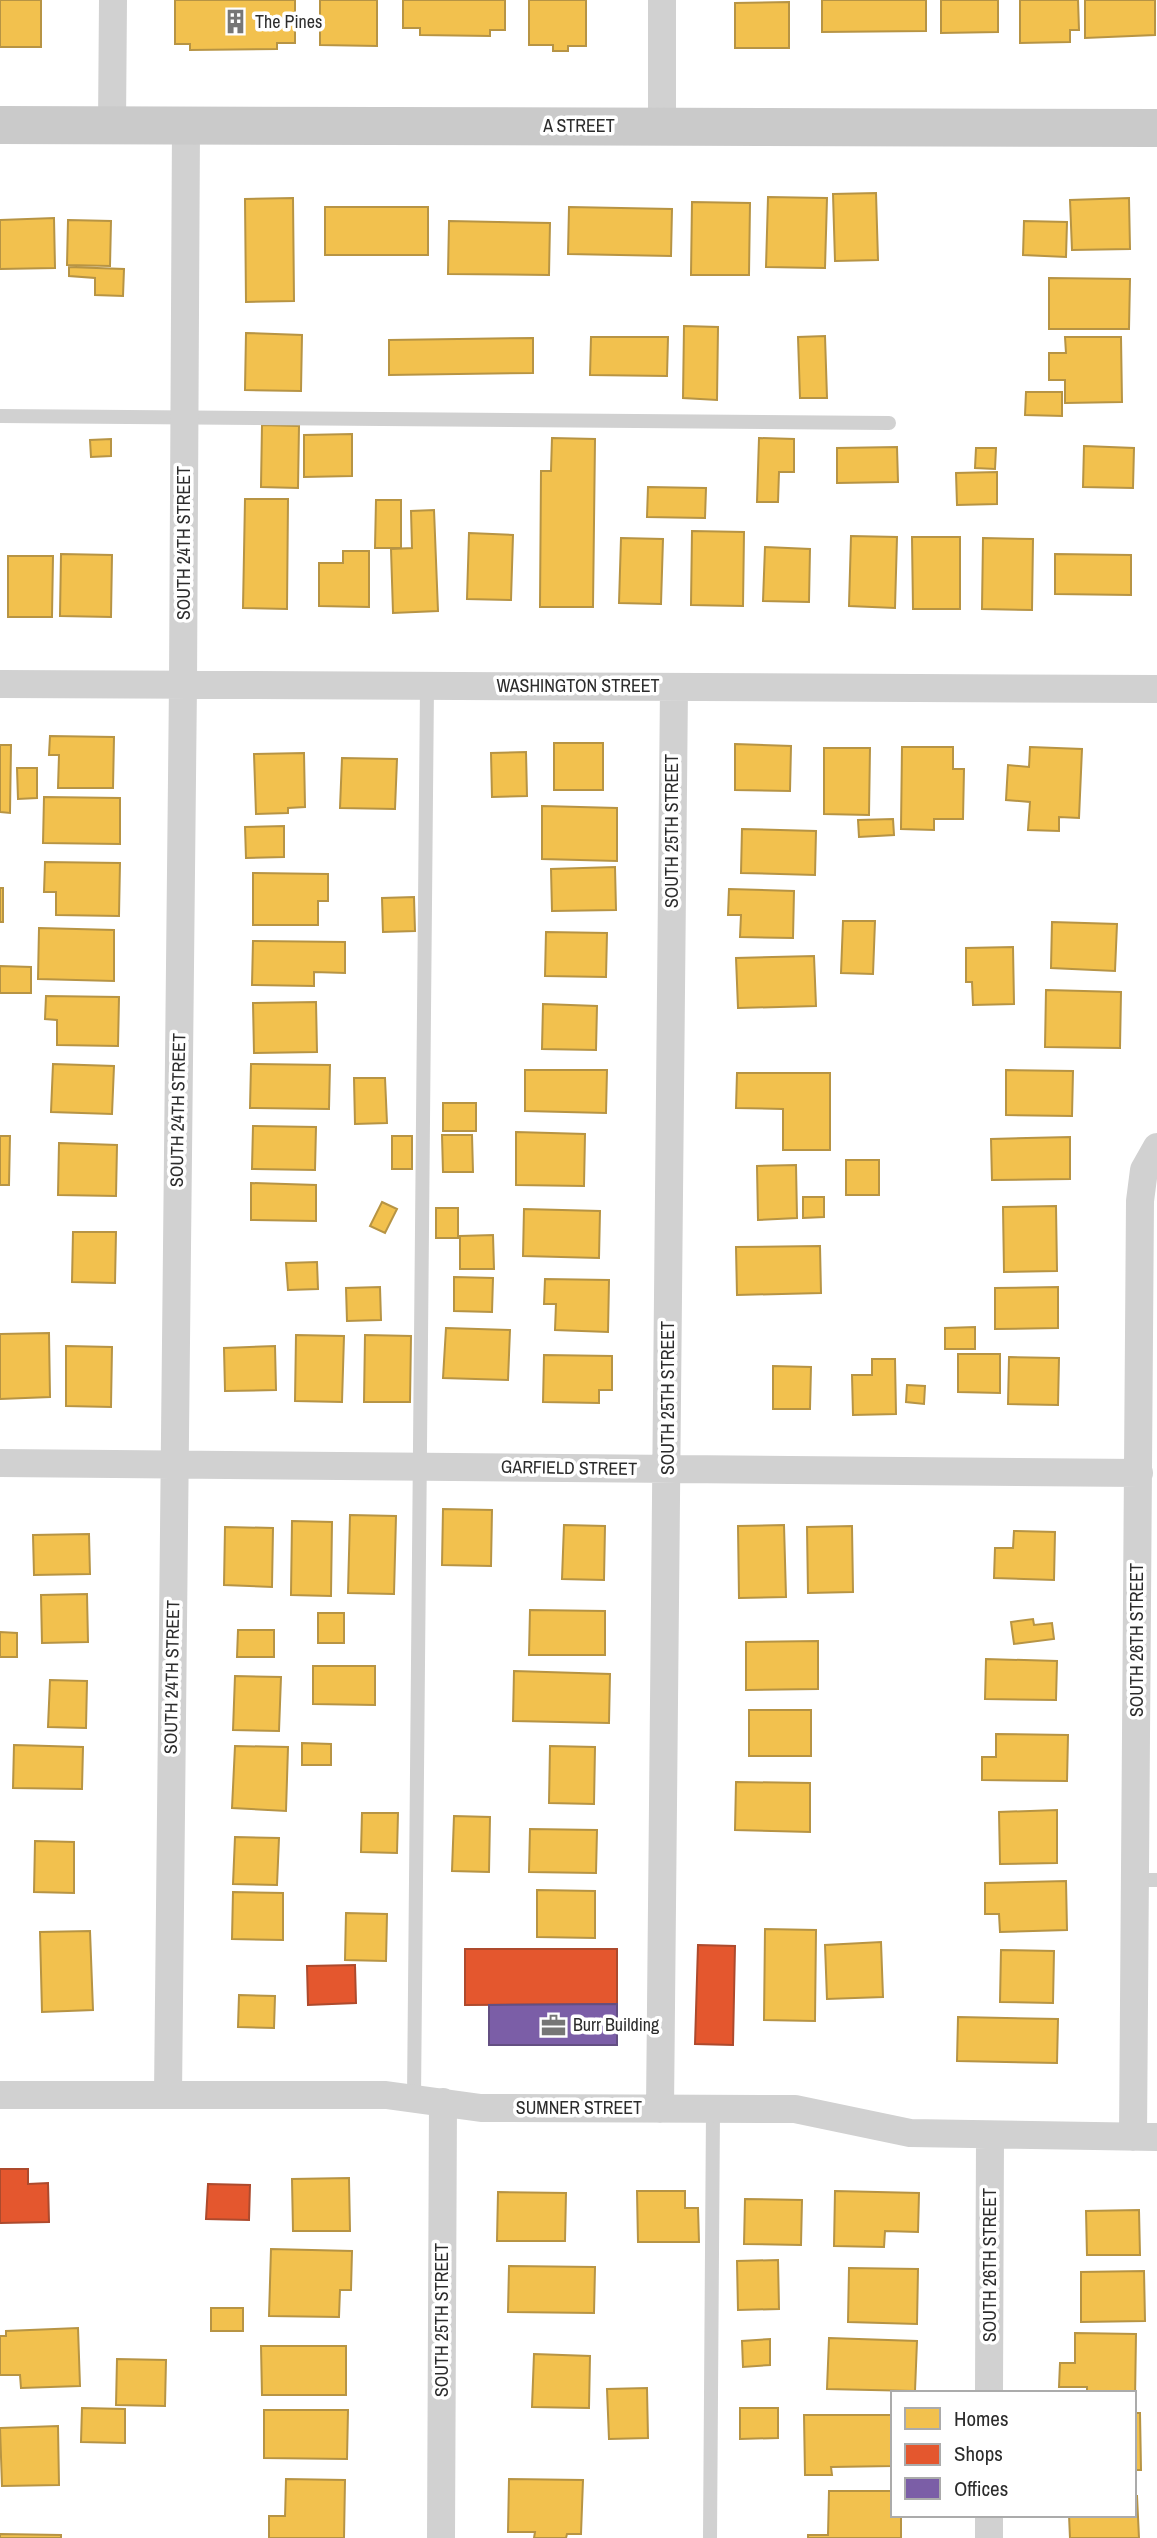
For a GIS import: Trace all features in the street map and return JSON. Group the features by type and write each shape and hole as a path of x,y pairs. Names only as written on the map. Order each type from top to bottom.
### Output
{"main road":[{"name":"A STREET","path":"0,125 1157,128"}],"street":[{"path":"112,125 113,0"},
{"path":"662,0 662,126"},
{"name":"SOUTH 24TH STREET","path":"167,2095 183,684 186,126"},
{"name":"WASHINGTON STREET","path":"0,684 1157,689"},
{"name":"SOUTH 25TH STREET","path":"660,2109 674,687"},
{"name":"SOUTH 26TH STREET","path":"1145,2137 1147,1632 1139,1473 1148,1378 1140,1201 1144,1170 1157,1147"},
{"name":"GARFIELD STREET","path":"0,1462 1139,1473"},
{"name":"SUMNER STREET","path":"0,2095 386,2095 481,2108 795,2109 910,2133 990,2137 1145,2137"},
{"name":"SOUTH 25TH STREET","path":"441,2538 443,2102"},
{"name":"SOUTH 26TH STREET","path":"989,2391 990,2137"},
{"path":"989,2517 989,2538"}],"lane":[{"path":"0,416 889,423"},
{"path":"414,2098 427,686"},
{"path":"710,2538 713,2109"}],"building: Homes":[{"path":"0,0 41,0 41,47 0,47"},
{"name":"The Pines","path":"175,0 295,0 295,43 277,43 277,49 190,50 190,44 175,44"},
{"path":"320,0 377,0 377,46 320,45"},
{"path":"403,0 505,0 505,30 490,30 490,36 420,35 420,28 403,28"},
{"path":"529,0 586,0 586,46 568,46 568,51 553,51 553,45 529,45"},
{"path":"822,0 926,0 926,31 822,32"},
{"path":"941,0 998,0 998,32 941,33"},
{"path":"1020,0 1078,0 1079,30 1070,30 1070,42 1020,43"},
{"path":"1085,0 1155,0 1155,35 1085,38"},
{"path":"789,2 789,48 735,48 735,3"},
{"path":"876,193 878,260 835,261 833,194"},
{"path":"768,197 827,198 825,268 766,267"},
{"path":"293,198 294,301 246,302 245,199"},
{"path":"1129,198 1130,249 1072,250 1070,200"},
{"path":"692,202 750,203 749,275 691,275"},
{"path":"325,207 428,207 428,255 325,255"},
{"path":"569,207 672,209 671,256 568,254"},
{"path":"54,218 55,268 0,269 0,220"},
{"path":"68,220 111,221 110,266 67,265"},
{"path":"449,221 550,223 549,275 448,274"},
{"path":"1024,221 1067,222 1066,257 1023,255"},
{"path":"69,267 124,269 123,296 95,295 95,278 69,276"},
{"path":"1049,278 1130,279 1129,329 1049,329"},
{"path":"684,326 718,327 717,400 683,398"},
{"path":"246,333 302,335 301,391 245,390"},
{"path":"825,336 827,398 800,398 798,337"},
{"path":"591,337 668,337 667,376 590,375"},
{"path":"1065,337 1121,337 1122,402 1065,403 1065,380 1049,380 1049,353 1066,353"},
{"path":"533,338 533,373 389,375 389,340"},
{"path":"1026,392 1062,392 1062,416 1025,415"},
{"path":"262,425 299,426 298,488 261,487"},
{"path":"352,434 352,476 304,477 304,435"},
{"path":"552,438 595,439 593,607 540,607 541,471 551,471"},
{"path":"759,438 794,439 794,472 779,472 778,502 757,502"},
{"path":"111,439 111,456 91,457 90,440"},
{"path":"1084,446 1134,448 1133,488 1083,487"},
{"path":"897,447 898,482 837,483 837,448"},
{"path":"976,448 996,448 995,469 975,468"},
{"path":"997,472 997,504 957,505 956,473"},
{"path":"648,487 706,488 705,518 647,517"},
{"path":"245,499 288,499 287,609 243,608"},
{"path":"376,500 401,500 401,548 375,548"},
{"path":"434,510 438,611 393,613 391,549 412,548 411,511"},
{"path":"692,531 744,532 743,606 691,605"},
{"path":"469,533 513,535 511,600 467,599"},
{"path":"851,536 897,537 895,608 849,606"},
{"path":"912,537 960,537 960,609 913,609"},
{"path":"621,538 663,539 661,604 619,603"},
{"path":"983,538 1033,539 1032,610 982,609"},
{"path":"765,547 810,549 809,602 763,601"},
{"path":"343,551 369,551 369,607 319,606 319,563 343,563"},
{"path":"61,554 112,555 111,617 60,616"},
{"path":"1055,554 1131,555 1131,595 1055,594"},
{"path":"8,556 53,556 52,617 8,617"},
{"path":"50,736 114,737 113,788 58,788 59,755 49,755"},
{"path":"554,743 603,743 603,790 554,790"},
{"path":"735,744 791,746 790,791 735,790"},
{"path":"0,745 11,745 10,813 0,812"},
{"path":"902,747 953,747 953,769 964,769 963,819 934,819 934,830 901,829"},
{"path":"1030,747 1082,749 1079,818 1059,817 1059,831 1028,830 1030,802 1006,800 1008,765 1029,767"},
{"path":"824,748 870,748 869,815 824,814"},
{"path":"526,752 527,796 492,797 491,753"},
{"path":"304,753 305,807 288,808 288,813 256,814 254,754"},
{"path":"342,758 397,759 395,809 340,808"},
{"path":"17,768 37,768 37,798 18,799"},
{"path":"44,797 120,798 120,844 43,843"},
{"path":"542,806 617,808 617,861 542,859"},
{"path":"893,819 894,835 859,837 858,820"},
{"path":"284,826 284,857 246,858 245,827"},
{"path":"742,829 816,831 815,875 741,873"},
{"path":"45,862 120,863 119,916 56,915 56,892 44,892"},
{"path":"615,867 616,910 552,911 551,869"},
{"path":"253,873 328,874 328,901 318,901 318,925 253,925"},
{"path":"0,888 3,888 3,922 0,922"},
{"path":"729,889 794,891 793,938 740,937 741,915 728,915"},
{"path":"414,897 415,931 383,932 382,898"},
{"path":"843,921 875,921 873,974 841,973"},
{"path":"1052,922 1117,924 1115,971 1051,968"},
{"path":"39,928 114,930 114,981 38,979"},
{"path":"546,932 607,933 606,977 545,976"},
{"path":"253,941 345,942 345,973 314,972 314,986 252,985"},
{"path":"1013,947 1014,1004 973,1005 972,982 966,982 966,948"},
{"path":"814,956 816,1006 738,1008 736,958"},
{"path":"0,966 31,967 31,993 0,993"},
{"path":"1046,990 1121,992 1120,1048 1045,1047"},
{"path":"46,996 119,997 118,1046 57,1045 57,1020 45,1019"},
{"path":"316,1002 317,1052 254,1053 253,1003"},
{"path":"543,1004 597,1006 596,1050 542,1049"},
{"path":"53,1064 114,1066 112,1114 51,1112"},
{"path":"251,1064 330,1065 329,1109 250,1108"},
{"path":"525,1070 607,1070 606,1113 525,1111"},
{"path":"1006,1070 1073,1071 1072,1116 1006,1115"},
{"path":"737,1073 830,1073 830,1150 783,1150 783,1109 736,1108"},
{"path":"354,1078 385,1078 387,1123 355,1124"},
{"path":"443,1103 476,1103 476,1131 443,1131"},
{"path":"253,1126 316,1127 315,1170 252,1169"},
{"path":"516,1132 585,1134 584,1186 516,1185"},
{"path":"442,1135 472,1135 473,1172 443,1172"},
{"path":"0,1136 10,1136 9,1185 0,1185"},
{"path":"392,1136 412,1136 412,1169 392,1169"},
{"path":"1070,1137 1070,1179 992,1180 991,1139"},
{"path":"59,1143 117,1145 116,1196 58,1195"},
{"path":"846,1160 879,1160 879,1195 846,1195"},
{"path":"796,1165 797,1218 758,1220 757,1166"},
{"path":"251,1183 316,1185 316,1221 251,1220"},
{"path":"803,1197 824,1197 824,1217 803,1218"},
{"path":"382,1202 397,1209 385,1233 370,1226"},
{"path":"1056,1206 1057,1271 1004,1272 1003,1207"},
{"path":"436,1208 458,1208 458,1238 436,1238"},
{"path":"524,1209 600,1211 599,1258 523,1256"},
{"path":"73,1232 116,1232 115,1283 72,1282"},
{"path":"493,1235 494,1269 460,1269 460,1236"},
{"path":"820,1246 821,1293 737,1295 736,1247"},
{"path":"317,1262 318,1289 288,1290 286,1263"},
{"path":"454,1277 493,1278 492,1312 454,1311"},
{"path":"545,1279 609,1280 608,1332 555,1330 556,1304 544,1304"},
{"path":"380,1287 381,1320 347,1321 346,1288"},
{"path":"1058,1287 1058,1328 995,1329 995,1288"},
{"path":"975,1327 975,1349 945,1349 945,1328"},
{"path":"446,1328 510,1330 508,1380 443,1378"},
{"path":"49,1333 50,1397 0,1399 0,1334"},
{"path":"296,1335 344,1336 342,1402 295,1401"},
{"path":"365,1335 411,1336 410,1402 364,1402"},
{"path":"66,1346 112,1347 111,1407 66,1406"},
{"path":"275,1346 276,1390 225,1391 224,1348"},
{"path":"958,1354 1000,1354 1000,1393 958,1392"},
{"path":"544,1355 612,1356 612,1390 599,1390 599,1403 543,1402"},
{"path":"1009,1357 1059,1358 1058,1405 1008,1404"},
{"path":"872,1359 895,1359 896,1414 853,1415 852,1375 872,1375"},
{"path":"773,1366 811,1367 810,1409 773,1409"},
{"path":"907,1385 925,1386 924,1404 906,1402"},
{"path":"443,1509 492,1510 491,1566 442,1565"},
{"path":"350,1515 396,1516 394,1594 348,1593"},
{"path":"292,1521 332,1522 331,1596 291,1595"},
{"path":"564,1525 605,1526 604,1580 562,1579"},
{"path":"784,1525 786,1597 739,1598 738,1526"},
{"path":"852,1526 853,1592 808,1593 807,1527"},
{"path":"225,1527 273,1528 272,1587 224,1585"},
{"path":"1014,1531 1055,1532 1054,1580 994,1578 995,1548 1013,1548"},
{"path":"89,1534 90,1574 34,1575 33,1535"},
{"path":"87,1594 88,1642 42,1643 41,1595"},
{"path":"530,1610 605,1611 605,1655 529,1655"},
{"path":"318,1613 344,1613 344,1643 318,1643"},
{"path":"1033,1619 1034,1625 1052,1623 1054,1639 1014,1644 1011,1622"},
{"path":"238,1630 274,1630 274,1657 237,1657"},
{"path":"0,1632 17,1633 17,1657 0,1657"},
{"path":"818,1641 818,1689 746,1690 746,1642"},
{"path":"986,1659 1057,1661 1056,1700 985,1699"},
{"path":"313,1666 375,1666 375,1705 313,1704"},
{"path":"514,1671 610,1674 609,1723 513,1721"},
{"path":"235,1676 281,1677 279,1731 233,1730"},
{"path":"50,1680 87,1681 86,1728 48,1727"},
{"path":"749,1710 811,1710 811,1756 749,1756"},
{"path":"996,1734 1068,1735 1067,1781 982,1780 982,1757 996,1757"},
{"path":"302,1743 331,1744 331,1765 302,1765"},
{"path":"14,1745 83,1747 82,1789 13,1788"},
{"path":"235,1746 288,1747 286,1811 232,1808"},
{"path":"550,1746 595,1747 594,1804 549,1803"},
{"path":"736,1782 810,1783 810,1832 735,1830"},
{"path":"1057,1810 1057,1863 1000,1864 999,1812"},
{"path":"362,1813 398,1813 397,1853 361,1852"},
{"path":"454,1816 490,1817 489,1872 452,1871"},
{"path":"530,1829 597,1830 596,1873 529,1872"},
{"path":"235,1837 279,1838 277,1885 233,1884"},
{"path":"35,1841 74,1842 74,1893 34,1892"},
{"path":"1066,1881 1067,1930 1000,1932 999,1914 985,1914 985,1883"},
{"path":"537,1890 595,1891 595,1938 537,1937"},
{"path":"233,1892 283,1893 283,1940 232,1939"},
{"path":"346,1913 387,1914 386,1961 345,1960"},
{"path":"765,1929 816,1930 815,2021 764,2020"},
{"path":"90,1931 93,2010 42,2012 40,1932"},
{"path":"881,1942 883,1997 827,1999 825,1945"},
{"path":"1001,1950 1054,1951 1053,2003 1000,2002"},
{"path":"239,1995 275,1996 274,2028 238,2027"},
{"path":"958,2017 1058,2019 1057,2063 957,2061"},
{"path":"349,2178 350,2231 293,2231 292,2179"},
{"path":"637,2191 685,2191 685,2208 698,2208 699,2242 638,2242"},
{"path":"835,2191 919,2193 918,2232 885,2231 884,2247 834,2246"},
{"path":"498,2192 566,2193 565,2241 497,2241"},
{"path":"745,2199 802,2200 801,2245 744,2244"},
{"path":"1139,2210 1140,2255 1087,2255 1086,2211"},
{"path":"271,2249 352,2251 351,2290 340,2290 339,2317 269,2316"},
{"path":"778,2260 779,2309 738,2310 737,2261"},
{"path":"509,2266 595,2267 594,2313 508,2312"},
{"path":"849,2268 918,2269 917,2324 848,2322"},
{"path":"1144,2271 1145,2321 1081,2322 1081,2272"},
{"path":"211,2308 243,2308 243,2331 211,2331"},
{"path":"78,2328 80,2386 21,2388 20,2375 0,2375 0,2336 6,2336 6,2331"},
{"path":"1075,2333 1136,2334 1135,2391 1087,2391 1087,2387 1059,2387 1060,2363 1075,2363"},
{"path":"829,2338 917,2341 915,2391 827,2389"},
{"path":"770,2339 770,2365 743,2367 742,2341"},
{"path":"261,2346 346,2346 346,2395 262,2395"},
{"path":"534,2354 590,2356 589,2408 532,2407"},
{"path":"117,2359 166,2360 165,2406 116,2405"},
{"path":"647,2388 648,2438 609,2439 607,2389"},
{"path":"82,2408 125,2409 125,2443 81,2442"},
{"path":"740,2408 778,2408 778,2438 740,2439"},
{"path":"264,2410 348,2410 347,2459 264,2458"},
{"path":"1136,2413 1140,2413 1141,2470 1136,2470"},
{"path":"804,2415 891,2415 891,2466 831,2467 832,2475 805,2475"},
{"path":"58,2426 59,2485 2,2486 0,2428"},
{"path":"286,2479 345,2480 344,2538 269,2538 269,2516 285,2516"},
{"path":"509,2479 583,2480 581,2534 567,2534 566,2538 534,2538 535,2532 508,2532"},
{"path":"829,2491 891,2491 891,2517 901,2517 901,2538 808,2538 808,2535 828,2535"},
{"path":"1137,2496 1139,2538 1070,2538 1069,2517 1136,2517"},
{"path":"0,2534 61,2535 61,2538 0,2538"}],"building: Shops":[{"path":"698,1945 735,1946 733,2045 695,2044"},
{"path":"465,1949 617,1949 617,2004 465,2005"},
{"path":"355,1965 356,2003 308,2005 307,1966"},
{"path":"0,2169 28,2169 28,2184 48,2183 49,2222 0,2223"},
{"path":"208,2184 250,2185 249,2220 206,2219"}],"building: Offices":[{"name":"Burr Building","path":"617,2004 617,2045 489,2045 489,2005"}],"place":[{"name":"The Pines","path":"235,22"},
{"name":"Burr Building","path":"553,2025"}]}
